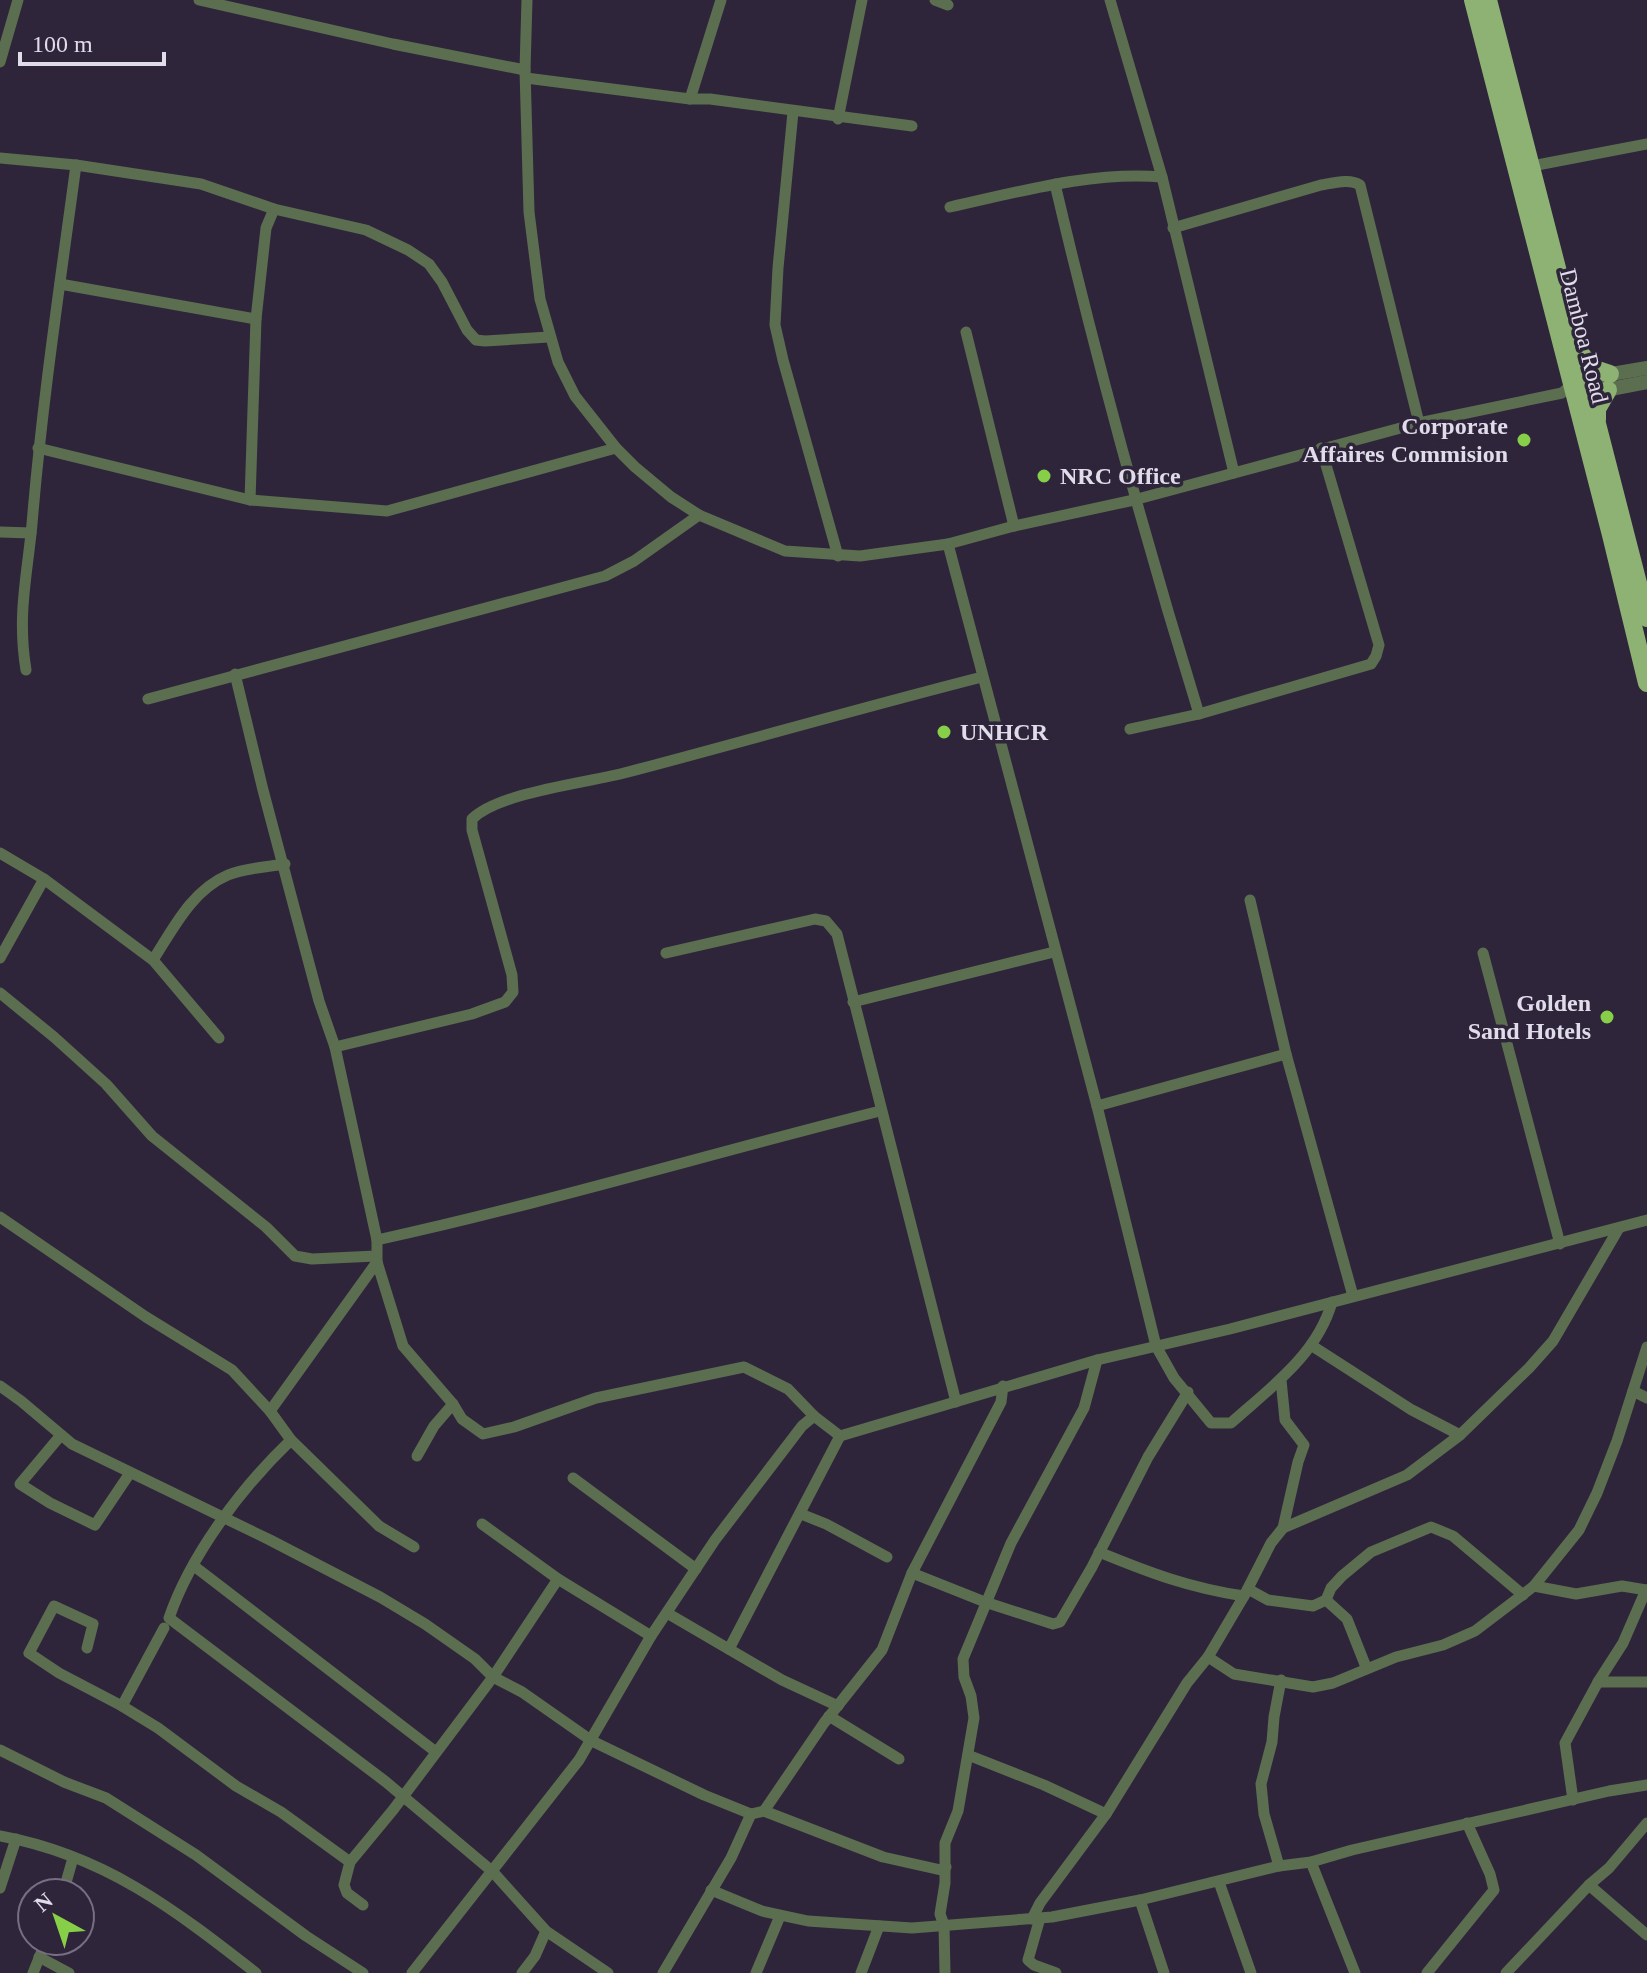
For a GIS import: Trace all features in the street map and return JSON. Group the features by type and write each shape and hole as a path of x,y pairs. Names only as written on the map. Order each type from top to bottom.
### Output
{"main road":[{"name":"Damboa Road","path":"1473,0 1577,390 1647,683"},
{"name":"Damboa Road","path":"1488,0 1579,352 1577,390 1597,426 1647,618"},
{"path":"1579,352 1609,382 1597,409 1597,426"}],"street":[{"path":"0,62 18,0"},
{"path":"199,0 526,74 838,119 912,126"},
{"path":"527,0 529,212 540,299 558,362 575,396 616,448 671,497 699,515 785,551 860,556 948,544 1134,500 1419,423 1609,382 1647,368"},
{"path":"690,99 721,0"},
{"path":"838,119 862,0"},
{"path":"935,0 948,5"},
{"path":"1110,0 1162,177 1234,473"},
{"path":"793,112 775,325 838,556"},
{"path":"1532,166 1647,144"},
{"path":"0,158 76,165 201,184 274,209 366,230 429,264 476,340 549,337"},
{"path":"26,670 21,637 24,571 76,165"},
{"path":"950,207 1055,184 1136,175 1162,177"},
{"path":"1173,228 1321,185 1344,181 1360,185 1419,423"},
{"path":"1055,184 1134,500 1199,714"},
{"path":"250,500 256,319 266,228 274,209"},
{"path":"60,284 256,319"},
{"path":"966,332 1014,526"},
{"path":"1609,382 1647,382"},
{"path":"38,448 250,500 387,511 616,448"},
{"path":"1130,729 1199,714 1371,664 1379,645 1321,448"},
{"path":"148,699 605,576 634,561 699,515"},
{"path":"0,532 31,533"},
{"path":"948,544 1097,1106 1156,1346 1174,1378 1211,1423 1231,1423 1281,1380 1311,1345 1326,1324 1332,1302"},
{"path":"235,674 319,1001 335,1047 377,1240 376,1259 403,1346 453,1404 462,1419 483,1434 514,1427 596,1398 744,1367 788,1389 814,1416 840,1436"},
{"path":"335,1047 472,1014 505,1002 513,992 512,975 472,830 472,819 481,809 982,677"},
{"path":"0,853 44,879 153,960 219,1038"},
{"path":"153,960 185,911 208,887 229,874 285,864"},
{"path":"0,958 44,879"},
{"path":"1250,900 1286,1054 1353,1296"},
{"path":"666,953 815,919 826,921 837,934 956,1402"},
{"path":"853,1002 1054,952"},
{"path":"1483,953 1560,1244"},
{"path":"0,993 106,1084 152,1136 266,1227 295,1256 376,1259"},
{"path":"1097,1106 1286,1054"},
{"path":"377,1240 471,1219 880,1111"},
{"path":"0,1217 146,1317 232,1370 270,1411 291,1440 379,1526 414,1547"},
{"path":"729,1649 840,1436 1097,1360 1647,1220"},
{"path":"1283,1528 1407,1475 1460,1435 1553,1341 1619,1228"},
{"path":"270,1411 376,1259"},
{"path":"1311,1345 1412,1410 1460,1435"},
{"path":"1208,1657 1234,1674 1313,1687 1333,1683 1366,1667 1443,1645 1475,1631 1534,1586 1567,1548 1602,1480 1647,1347"},
{"path":"945,1973 944,1925 940,1914 946,1867 945,1843 958,1811 974,1718 963,1659 1011,1543 1084,1408 1097,1360"},
{"path":"1056,1973 1028,1960 1040,1903 1106,1814 1187,1683 1208,1657 1264,1554 1283,1528 1304,1445 1285,1420 1281,1380"},
{"path":"0,1386 72,1444 224,1517 391,1604 475,1659 493,1677 522,1692 592,1741 751,1814 764,1811 883,1857 941,1870 946,1867"},
{"path":"764,1811 834,1711 882,1650 912,1573 1001,1402 1003,1386"},
{"path":"1633,1391 1647,1398"},
{"path":"912,1573 985,1602 1053,1624 1060,1622 1148,1457 1188,1392"},
{"path":"417,1456 434,1426 453,1404"},
{"path":"412,1973 592,1741 651,1636 696,1569 802,1426 814,1416"},
{"path":"61,1435 20,1484 50,1503 95,1525 130,1473"},
{"path":"291,1440 224,1517 175,1599 169,1618 403,1796 493,1872 546,1931 608,1973"},
{"path":"573,1478 696,1569"},
{"path":"801,1514 887,1557"},
{"path":"482,1524 558,1579 651,1636"},
{"path":"1099,1552 1148,1573 1211,1591 1246,1592 1268,1600 1313,1606 1326,1600 1331,1588 1342,1576 1371,1552 1431,1527 1453,1536 1523,1595"},
{"path":"194,1566 436,1752"},
{"path":"363,1905 347,1893 344,1885 350,1862 493,1677 558,1579"},
{"path":"1534,1586 1576,1594 1622,1586 1647,1590 1623,1643 1565,1743 1573,1800"},
{"path":"1326,1600 1347,1619 1366,1667"},
{"path":"87,1648 93,1624 54,1606 29,1653 158,1728 236,1786 281,1812 350,1862"},
{"path":"667,1613 834,1711 899,1759"},
{"path":"122,1706 164,1628"},
{"path":"1279,1866 1264,1814 1261,1784 1272,1742 1281,1680"},
{"path":"1598,1682 1647,1682"},
{"path":"0,1750 64,1782 106,1798 196,1855 306,1936 363,1973"},
{"path":"968,1755 1106,1814"},
{"path":"711,1890 780,1916 808,1921 912,1928 1036,1918 1140,1900 1467,1823 1647,1785"},
{"path":"663,1973 731,1858 751,1814"},
{"path":"1427,1973 1494,1890 1467,1823"},
{"path":"1507,1973 1589,1885 1609,1868 1647,1823"},
{"path":"0,1836 50,1847 100,1866 135,1885 256,1973"},
{"path":"0,1888 16,1839"},
{"path":"68,1877 73,1858"},
{"path":"1311,1862 1355,1973"},
{"path":"1219,1882 1251,1973"},
{"path":"1589,1885 1647,1935"},
{"path":"1140,1900 1164,1973"},
{"path":"756,1973 780,1916"},
{"path":"861,1973 879,1926"},
{"path":"522,1973 535,1956 546,1931"},
{"path":"33,1973 39,1957 69,1973"}],"place":[{"name":"Corporate Affaires Commision","path":"1524,440"},
{"name":"NRC Office","path":"1044,476"},
{"name":"UNHCR","path":"944,732"},
{"name":"Golden Sand Hotels","path":"1607,1017"}]}
